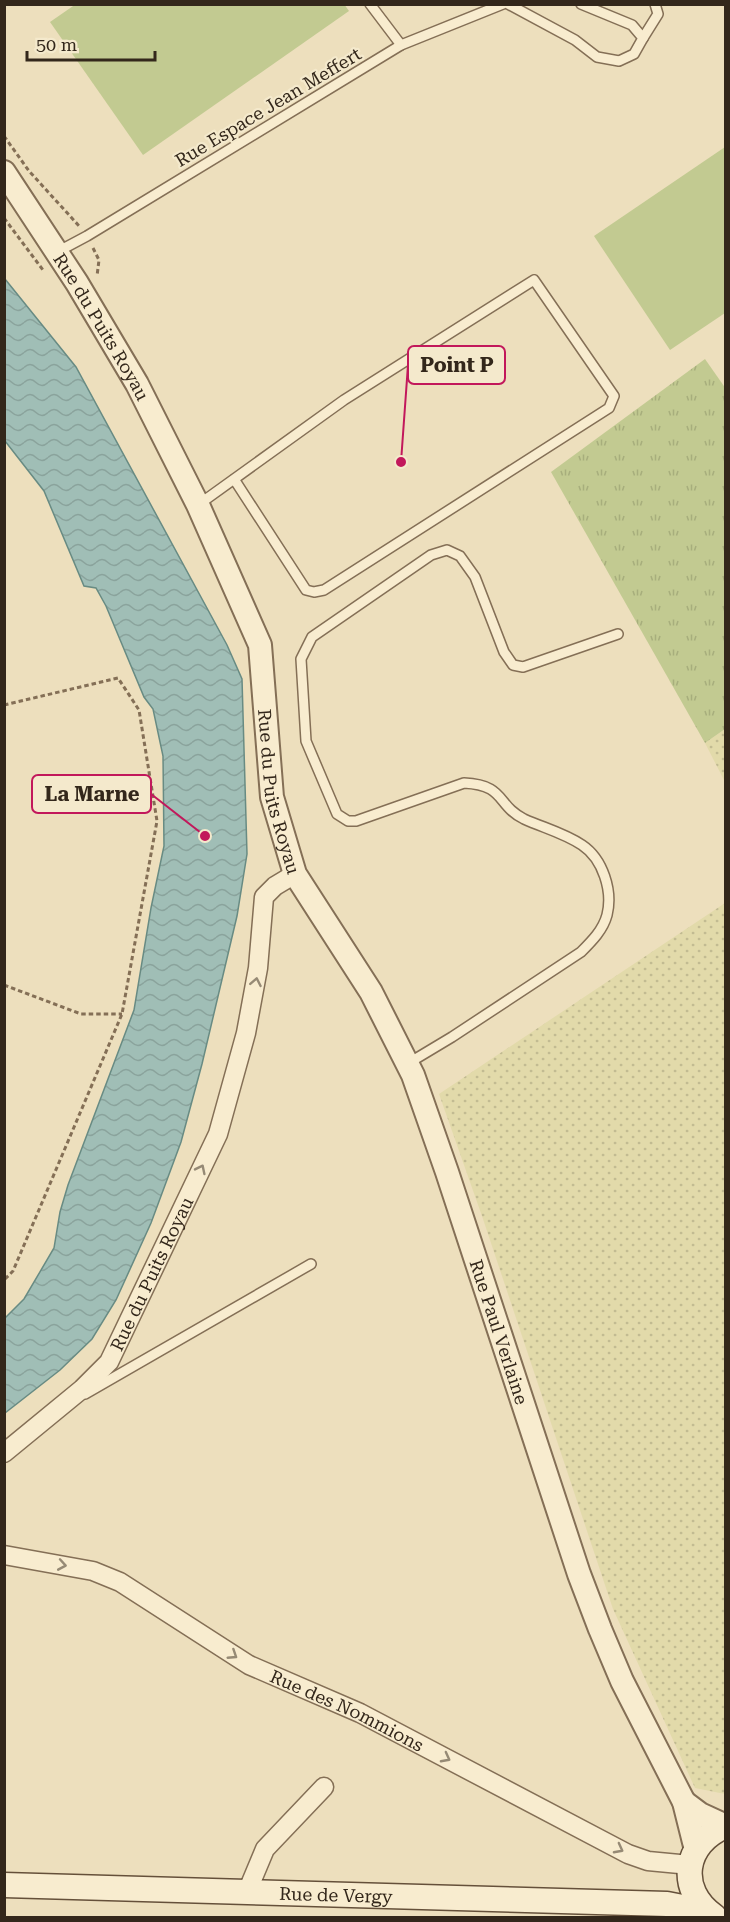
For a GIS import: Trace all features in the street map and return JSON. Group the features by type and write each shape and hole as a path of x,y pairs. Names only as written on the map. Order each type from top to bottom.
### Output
{"main road":[{"path":"667,1904 692,1866 708,1835 726,1826"},
{"path":"692,1866 696,1899 712,1915"},
{"name":"Rue de Vergy","path":"4,1885 667,1904 712,1915"}],"street":[{"name":"Rue du Puits Royau","path":"4,172 57,252 137,384 198,505 260,645 272,797 295,873 275,885 264,897 258,969 246,1033 218,1134 109,1362 82,1389 4,1453"},
{"name":"Rue Paul Verlaine","path":"295,873 371,992 407,1064 447,1172 576,1563 600,1629 622,1681 684,1802 692,1866"},
{"name":"Rue des Nommions","path":"4,1555 93,1571 120,1582 249,1665 360,1713 628,1854 648,1861 692,1866"},
{"path":"247,1893 265,1849 324,1787"},
{"path":"684,1802 700,1814 726,1826"}],"lane":[{"path":"370,4 381,22 401,45"},
{"name":"Rue Espace Jean Meffert","path":"57,252 401,45 503,4"},
{"path":"508,4 575,40 597,57 619,62 634,54 658,14 655,4"},
{"path":"581,4 632,25 642,38"},
{"path":"198,505 234,478 344,400 534,280 614,396 609,408 324,590 314,592 306,590 234,478"},
{"path":"407,1064 581,952 596,938 607,916 609,897 603,873 597,861 584,846 558,831 523,818 488,786 464,783 356,821 348,821 337,814 306,741 302,659 312,637 431,555 447,550 460,556 475,577 504,652 513,665 523,667 618,634"},
{"path":"57,1410 311,1264"}],"path":[{"path":"4,136 29,171 87,236 99,260 96,278 81,291"},
{"path":"4,705 118,678 139,710 157,821 122,1014 13,1271 4,1280"},
{"path":"4,985 81,1014 122,1014"}],"shaded area":[{"path":"725,729 725,782 705,743"},
{"path":"725,903 725,1794 695,1788 613,1609 439,1094"}],"green space":[{"path":"76,4 344,4 349,11 143,155 50,22"},
{"path":"725,147 725,313 670,350 594,236"},
{"path":"705,359 726,389 725,729 705,743 551,472"}],"water":[{"path":"5,279 76,367 227,645 242,679 247,854 237,916 202,1064 181,1142 151,1223 116,1300 92,1339 60,1370 5,1413 5,1318 24,1299 54,1248 60,1212 68,1185 134,1010 164,846 163,756 153,709 144,697 106,606 96,588 84,586 44,491 5,441"}],"place":[{"name":"Point P","path":"401,462"},
{"name":"La Marne","path":"205,836"}]}
